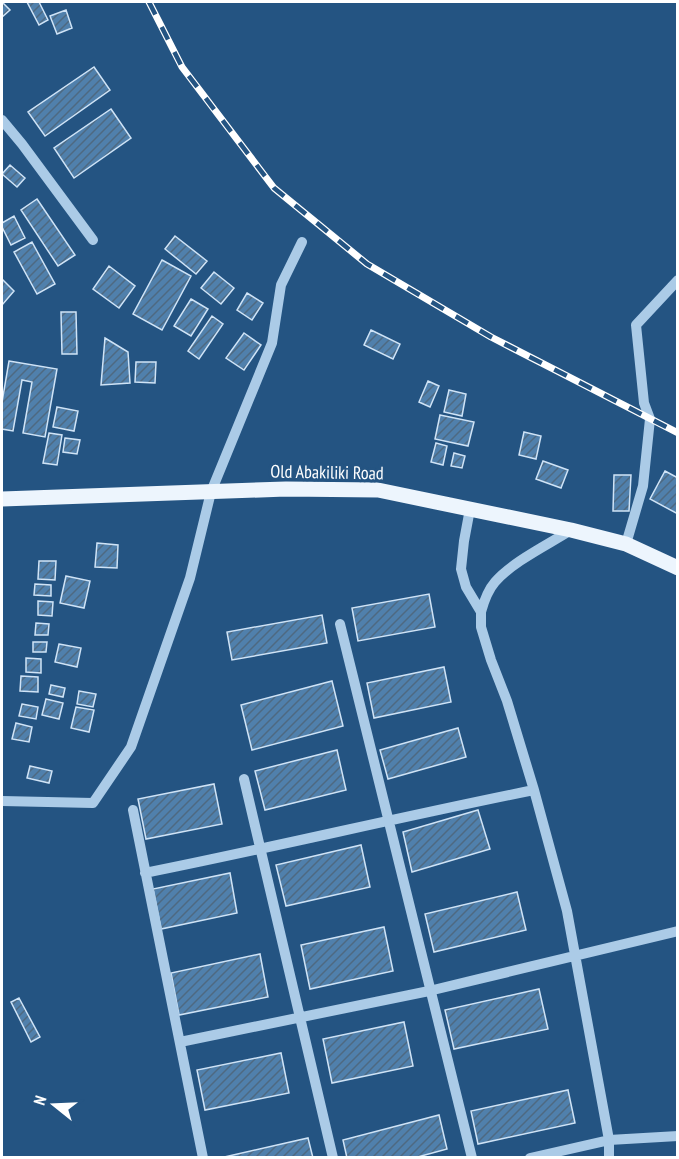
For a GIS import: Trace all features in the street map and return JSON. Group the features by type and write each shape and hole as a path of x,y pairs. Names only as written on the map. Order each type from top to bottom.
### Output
{"main road":[{"name":"Old Abakiliki Road","path":"2,499 286,489 378,490 571,530 626,544 678,568"}],"street":[{"path":"2,120 93,240"},
{"path":"2,801 93,803 131,747 190,578 212,492 272,344 281,285 302,242"},
{"path":"626,544 643,486 650,419 644,404 636,325 678,280"},
{"path":"470,509 461,569 466,587 481,612"},
{"path":"571,530 522,560 496,581 486,596 481,612 490,660 507,701 567,911 609,1140 609,1158"},
{"path":"340,624 472,1158"},
{"path":"244,779 333,1158"},
{"path":"146,873 261,850 387,819 534,790"},
{"path":"133,810 203,1158"},
{"path":"180,1042 429,991 678,931"},
{"path":"530,1158 609,1140 678,1136"}],"building":[{"path":"2,2 10,10 2,17"},
{"path":"27,2 39,2 48,20 39,25"},
{"path":"66,10 72,28 57,34 50,16"},
{"path":"94,67 110,90 45,136 28,112"},
{"path":"111,109 131,138 74,178 54,148"},
{"path":"10,165 25,178 17,187 2,174"},
{"path":"37,199 75,255 58,266 21,210"},
{"path":"14,216 25,238 11,245 2,223"},
{"path":"175,236 207,261 196,274 165,249"},
{"path":"32,242 55,284 37,294 14,252"},
{"path":"162,260 191,276 162,330 133,314"},
{"path":"109,266 135,286 119,308 93,289"},
{"path":"214,272 234,288 221,304 201,288"},
{"path":"2,279 14,291 2,305"},
{"path":"247,293 263,303 252,320 237,310"},
{"path":"191,299 208,309 191,336 174,326"},
{"path":"61,312 76,312 77,354 62,354"},
{"path":"212,316 223,324 199,359 188,351"},
{"path":"371,330 400,344 393,359 364,345"},
{"path":"244,333 261,345 244,370 226,358"},
{"path":"105,338 128,352 130,383 101,385"},
{"path":"9,361 57,369 45,437 23,433 32,382 22,380 13,431 2,429 2,402"},
{"path":"136,362 156,362 155,383 135,382"},
{"path":"428,381 439,386 430,407 419,402"},
{"path":"449,390 466,394 462,416 444,412"},
{"path":"57,407 78,411 74,431 53,427"},
{"path":"440,415 474,422 468,446 435,439"},
{"path":"524,432 541,436 536,459 519,455"},
{"path":"49,433 62,435 57,465 43,463"},
{"path":"65,438 80,440 77,454 63,452"},
{"path":"436,443 447,446 443,465 431,462"},
{"path":"454,453 465,456 462,468 451,466"},
{"path":"543,461 568,470 561,488 536,479"},
{"path":"665,471 678,478 678,514 650,499"},
{"path":"614,475 631,475 629,511 613,511"},
{"path":"97,543 118,545 117,568 95,567"},
{"path":"39,561 56,561 55,580 38,579"},
{"path":"66,576 90,581 84,608 60,603"},
{"path":"35,584 51,585 51,596 34,595"},
{"path":"429,594 435,627 358,641 352,608"},
{"path":"38,601 53,602 52,616 38,615"},
{"path":"322,615 327,643 232,660 227,632"},
{"path":"36,623 49,624 48,635 35,635"},
{"path":"33,642 47,642 46,652 33,652"},
{"path":"59,644 81,648 77,667 55,662"},
{"path":"26,658 41,659 41,673 26,672"},
{"path":"444,667 451,702 374,718 367,683"},
{"path":"21,676 38,677 38,692 20,691"},
{"path":"332,681 343,726 252,750 241,705"},
{"path":"51,685 65,688 63,697 49,694"},
{"path":"79,691 96,694 93,707 77,704"},
{"path":"46,699 63,703 59,719 42,715"},
{"path":"22,704 38,707 36,719 19,716"},
{"path":"76,707 94,710 89,732 71,728"},
{"path":"16,723 32,727 29,742 12,739"},
{"path":"458,728 466,757 388,779 380,750"},
{"path":"337,750 346,790 265,810 255,771"},
{"path":"30,766 52,771 49,783 27,778"},
{"path":"214,784 222,824 146,839 138,799"},
{"path":"478,810 490,849 412,872 403,832"},
{"path":"361,845 370,887 286,906 276,865"},
{"path":"230,873 237,913 161,929 153,889"},
{"path":"517,892 526,930 434,952 425,914"},
{"path":"384,927 393,971 310,989 301,945"},
{"path":"260,954 268,997 179,1015 171,973"},
{"path":"539,989 548,1029 454,1049 445,1010"},
{"path":"19,998 40,1037 31,1042 11,1002"},
{"path":"404,1022 413,1066 332,1083 323,1039"},
{"path":"281,1053 289,1093 205,1110 197,1070"},
{"path":"568,1090 575,1123 478,1144 471,1111"},
{"path":"439,1115 447,1149 414,1158 347,1158 343,1140"},
{"path":"308,1138 313,1158 220,1158"}],"railway":[{"path":"149,2 182,67 274,188 367,264 491,337 678,433"}]}
